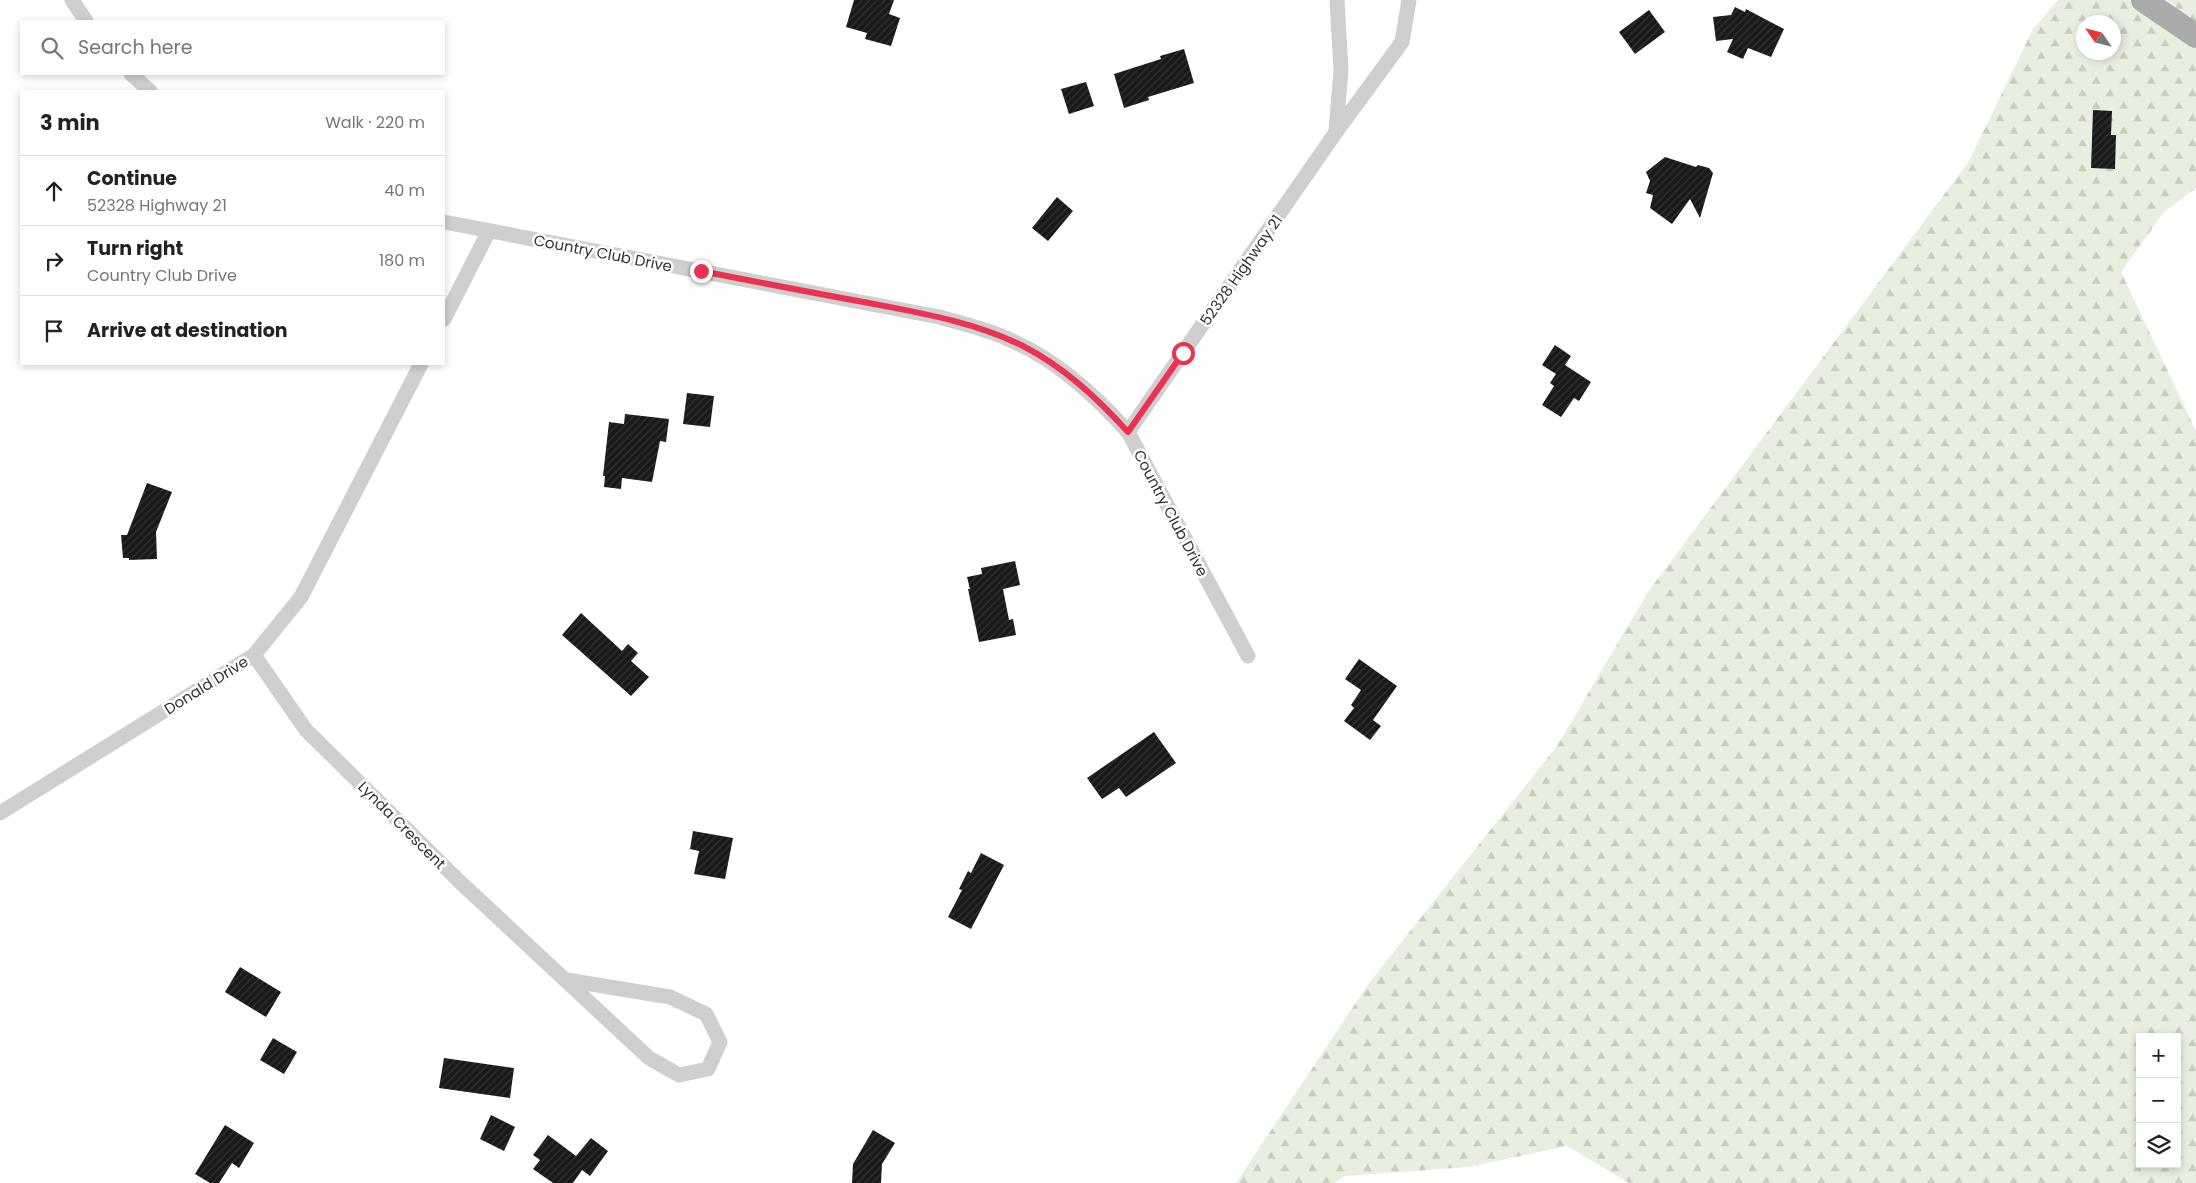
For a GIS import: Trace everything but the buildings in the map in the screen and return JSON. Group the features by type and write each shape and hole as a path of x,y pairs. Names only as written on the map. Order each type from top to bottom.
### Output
{"main road":[{"path":"2143,0 2196,36"}],"street":[{"path":"72,0 85,20"},
{"path":"1336,132 1341,70 1337,0"},
{"name":"52328 Highway 21","path":"1128,432 1336,132 1402,42 1409,0"},
{"path":"131,75 149,90"},
{"name":"Country Club Drive","path":"445,222 890,307 974,327 1017,343 1053,364 1097,399 1128,432 1248,656"},
{"path":"445,317 489,231"},
{"name":"Donald Drive","path":"0,813 254,655 301,597 420,365"},
{"name":"Lynda Crescent","path":"254,655 306,730 460,882 567,980 648,1058 679,1075 708,1069 720,1042 706,1014 670,997 567,980"}],"green space":[{"path":"2058,0 2196,0 2196,188 2164,212 2121,272 2196,431 2196,1183 1629,1183 1567,1146 1469,1167 1344,1176 1335,1183 1236,1183 1369,983 1557,746 1648,592 1969,161 2033,29"}],"route":[{"path":"701,271 939,317 1002,336 1053,364 1080,383 1103,404 1128,432 1183,353"}]}
